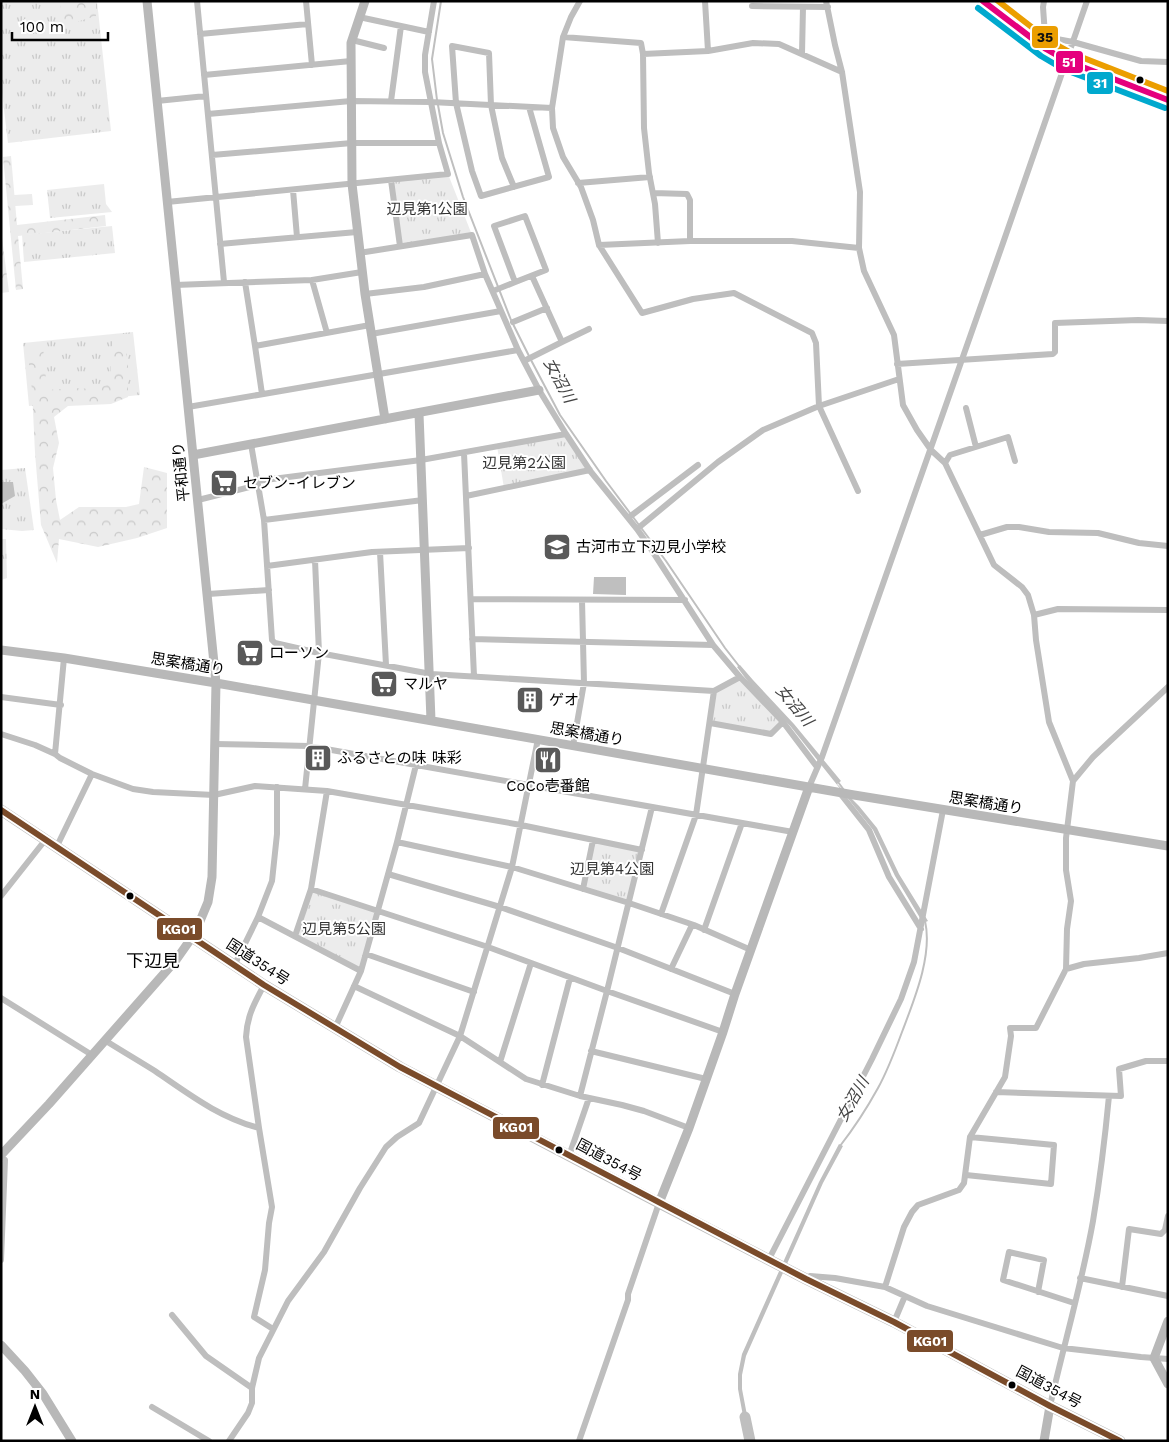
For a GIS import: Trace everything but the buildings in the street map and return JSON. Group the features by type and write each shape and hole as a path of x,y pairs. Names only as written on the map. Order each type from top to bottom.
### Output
{"highway":[{"name":"国道354号","path":"1,810 192,936 234,966 400,1066 659,1203 894,1322 1050,1406 1120,1441"}],"street":[{"name":"平和通り","path":"3,1152 106,1041 176,960 195,933 208,902 211,886 216,683 147,1"},
{"path":"197,1 224,282"},
{"path":"306,1 312,64"},
{"path":"365,1 352,40 352,184 359,252 385,419"},
{"path":"167,202 448,174 439,143 425,72 425,55 434,1"},
{"path":"580,1 571,16 563,37 552,108 553,128 563,157 578,183 599,245 642,313 693,298 734,292 812,334 816,343 819,406 858,491"},
{"path":"705,1 708,51"},
{"path":"983,1 1046,49 1067,61 1168,100"},
{"path":"1044,1 1046,49"},
{"path":"578,1441 628,1300 628,1294 659,1203 689,1128 809,787 820,762 1087,1"},
{"path":"752,6 803,7 827,4 842,72 860,192 859,248 864,271 894,334 903,404 930,450 945,463 994,565 1022,587 1028,595 1034,615 1049,722 1073,781 1067,830 1066,870 1071,902 1067,929 1066,970 1036,1028 1010,1028 1011,1036 1005,1077 970,1137 964,1183 959,1190 918,1205 912,1212 904,1228 885,1286"},
{"path":"802,54 803,7"},
{"path":"359,17 429,32"},
{"path":"200,34 308,24"},
{"path":"391,101 401,26"},
{"path":"563,37 641,43 643,54 644,128 655,204 658,243"},
{"path":"1046,37 1073,42 1141,61 1168,62"},
{"path":"352,40 384,48"},
{"path":"643,54 708,51 753,43 779,44 842,72"},
{"path":"514,187 502,158 491,105 489,53 452,46 456,103 472,171 482,196 514,187 549,177 529,107"},
{"path":"204,75 351,61"},
{"path":"157,101 206,96"},
{"path":"208,114 351,101 431,102 552,108"},
{"path":"212,155 352,144 439,143"},
{"path":"578,183 650,177"},
{"path":"391,180 400,246"},
{"path":"293,190 297,237"},
{"path":"653,193 687,194 690,200 690,242"},
{"path":"493,291 546,270 525,216 494,226 515,282"},
{"path":"220,244 357,232"},
{"path":"359,252 472,235 485,274 518,350 539,390 566,434 590,470 637,529 713,645 740,677 820,762"},
{"path":"599,245 792,241 859,248"},
{"path":"175,284 312,280 362,272"},
{"path":"365,294 424,287 485,274"},
{"path":"532,276 562,342"},
{"path":"312,280 327,333"},
{"path":"245,282 262,394"},
{"path":"513,322 547,308"},
{"path":"255,346 327,333 370,330 501,311"},
{"path":"897,364 1053,354 1055,352 1055,323 1138,320 1168,321"},
{"path":"524,361 589,329"},
{"path":"188,407 518,350"},
{"path":"637,529 718,462 763,430 819,406 900,379"},
{"path":"193,455 539,390"},
{"path":"966,408 976,447"},
{"path":"419,414 432,720"},
{"path":"198,500 258,483 421,460 566,434"},
{"path":"945,463 950,455 1008,437 1015,461"},
{"path":"252,444 264,520 272,640 275,642 319,653 430,674 714,691 740,677"},
{"path":"464,453 474,676"},
{"path":"628,518 698,465"},
{"path":"466,496 590,470"},
{"path":"670,486 678,496"},
{"path":"264,520 423,500"},
{"path":"980,535 1007,527 1019,527 1050,532 1098,533 1139,543 1168,546"},
{"path":"267,566 380,552 469,548"},
{"path":"380,552 386,666"},
{"path":"305,788 319,653 315,560"},
{"path":"208,594 269,590"},
{"path":"470,599 684,600"},
{"path":"573,746 584,683 582,600"},
{"path":"1034,615 1058,609 1168,610"},
{"path":"472,639 713,645"},
{"name":"思案橋通り","path":"1,650 64,658 216,683 841,793 1168,846"},
{"path":"56,754 64,658"},
{"path":"1073,781 1093,757 1168,687"},
{"path":"661,914 696,815 714,691"},
{"path":"1,697 61,705"},
{"path":"710,723 771,734 783,722"},
{"path":"1,734 17,738 56,754 60,758 92,774 133,789 152,792 214,794 255,786 327,790 521,825 642,850"},
{"path":"229,1441 248,1413 252,1403 252,1388 259,1358 288,1301 324,1252 360,1188 386,1147 397,1137 419,1123 460,1036 512,867 538,739"},
{"path":"215,744 309,746 793,832"},
{"path":"335,1028 361,971 398,842 416,765"},
{"path":"56,846 92,774"},
{"path":"234,966 258,916 272,880 277,834 277,787"},
{"path":"295,936 311,889 327,790"},
{"path":"841,793 869,830 889,876 922,926"},
{"path":"580,1096 652,807"},
{"path":"779,1265 901,999 914,962 922,926 943,810"},
{"path":"704,930 742,823"},
{"path":"1,896 46,839"},
{"path":"583,889 593,840"},
{"path":"398,842 512,867 661,914 751,950"},
{"path":"388,874 500,907 618,948 735,994"},
{"path":"311,889 488,947 723,1032"},
{"path":"258,916 361,971"},
{"path":"671,969 692,925"},
{"path":"1066,970 1084,964 1168,953"},
{"path":"366,954 474,992"},
{"path":"500,1062 531,963"},
{"path":"542,1085 570,978"},
{"path":"264,985 249,1014 246,1037 272,1207 265,1270 254,1317 273,1329"},
{"path":"354,986 460,1036 526,1079 580,1096 644,1111 689,1128"},
{"path":"1,998 92,1055"},
{"path":"106,1041 213,1110 234,1120 259,1128"},
{"path":"591,1051 706,1079"},
{"path":"996,1092 1121,1096 1119,1069 1146,1061 1168,1061"},
{"path":"1044,1441 1050,1406 1092,1221 1104,1140 1108,1096"},
{"path":"569,1156 589,1098"},
{"path":"966,1175 1051,1184 1054,1145 970,1137"},
{"path":"1,1260 5,1160 3,1152"},
{"path":"1122,1287 1129,1229 1161,1234 1165,1230 1168,1216"},
{"path":"1038,1292 1044,1260 1009,1252 1004,1280 1038,1292 1074,1303"},
{"path":"806,1279 810,1276 835,1278 885,1286 926,1306 1064,1348 1168,1359"},
{"path":"1080,1278 1168,1296"},
{"path":"894,1322 905,1296"},
{"path":"172,1316 206,1356 252,1388"},
{"path":"1168,1321 1154,1358 1168,1384"},
{"path":"1,1345 39,1388 72,1441"},
{"path":"152,1407 209,1441"}],"green space":[{"path":"1,1 97,1 111,131 8,143 1,84"},
{"path":"60,1 96,1 96,16 63,26"},
{"path":"11,156 17,225 105,215 106,226 18,236 23,289 16,290 3,157"},
{"name":"辺見第1公園","path":"448,174 472,235 400,246 391,180"},
{"path":"104,184 106,204 112,212 50,218 47,190"},
{"path":"32,194 33,205 15,206 14,195"},
{"path":"112,226 115,253 24,262 22,235"},
{"path":"1,230 9,292 1,293"},
{"path":"133,332 140,395 29,406 23,343"},
{"path":"116,334 123,337 128,362 128,397 111,404 68,406 54,417 59,443 53,468 60,520 79,507 126,507 139,504 144,467 167,473 167,528 137,538 98,547 59,539 57,563 41,525 32,390 27,348 43,347 47,390 94,389 111,384 111,365 108,357"},
{"name":"辺見第2公園","path":"566,434 590,470 504,488 497,446"},
{"path":"25,468 34,530 1,529 1,470"},
{"path":"1,539 6,539 7,578 1,580"},
{"path":"740,677 783,722 771,734 710,723 714,691"},
{"name":"辺見第4公園","path":"593,840 642,850 629,903 583,889"},
{"name":"辺見第5公園","path":"311,889 378,911 361,971 295,936"}],"shaded area":[{"path":"1,482 13,482 15,496 1,504"},
{"path":"594,577 626,577 626,595 593,594"},
{"path":"740,665 794,724 841,781 837,784 877,828 899,874 928,921 923,923 895,876 873,830 791,727 749,683 737,667"},
{"path":"839,1144 843,1146 823,1183 746,1356 742,1375 742,1389 750,1431 746,1432 738,1389 738,1374 742,1354 819,1182"}],"waterway":[{"name":"女沼川","path":"437,100 432,59 441,1"},
{"name":"女沼川","path":"438,105 443,133 463,197 511,320"},
{"name":"女沼川","path":"513,324 529,356"},
{"name":"女沼川","path":"531,360 560,415 630,513"},
{"name":"女沼川","path":"633,517 739,666"},
{"name":"女沼川","path":"838,782 844,790"},
{"name":"女沼川","path":"840,1146 874,1095 897,1046 921,977 926,948 927,934 925,921"},
{"name":"女沼川","path":"745,1417 750,1441"}],"transit line":[{"name":"51","path":"983,1 1046,49 1067,61 1168,100"},
{"name":"35","path":"998,1 1051,42 1071,53 1168,91"},
{"name":"31","path":"978,8 1041,56 1063,69 1165,108"},
{"name":"KG01","path":"1,810 264,985 400,1067 1120,1441"}],"place":[{"name":"セブン-イレブン","path":"224,483"},
{"name":"古河市立下辺見小学校","path":"557,547"},
{"name":"ローソン","path":"250,653"},
{"name":"マルヤ","path":"384,684"},
{"name":"ゲオ","path":"530,700"},
{"name":"ふるさとの味 味彩","path":"318,758"},
{"name":"CoCo壱番館","path":"548,760"}],"district":[{"name":"下辺見","path":"153,961"}]}
